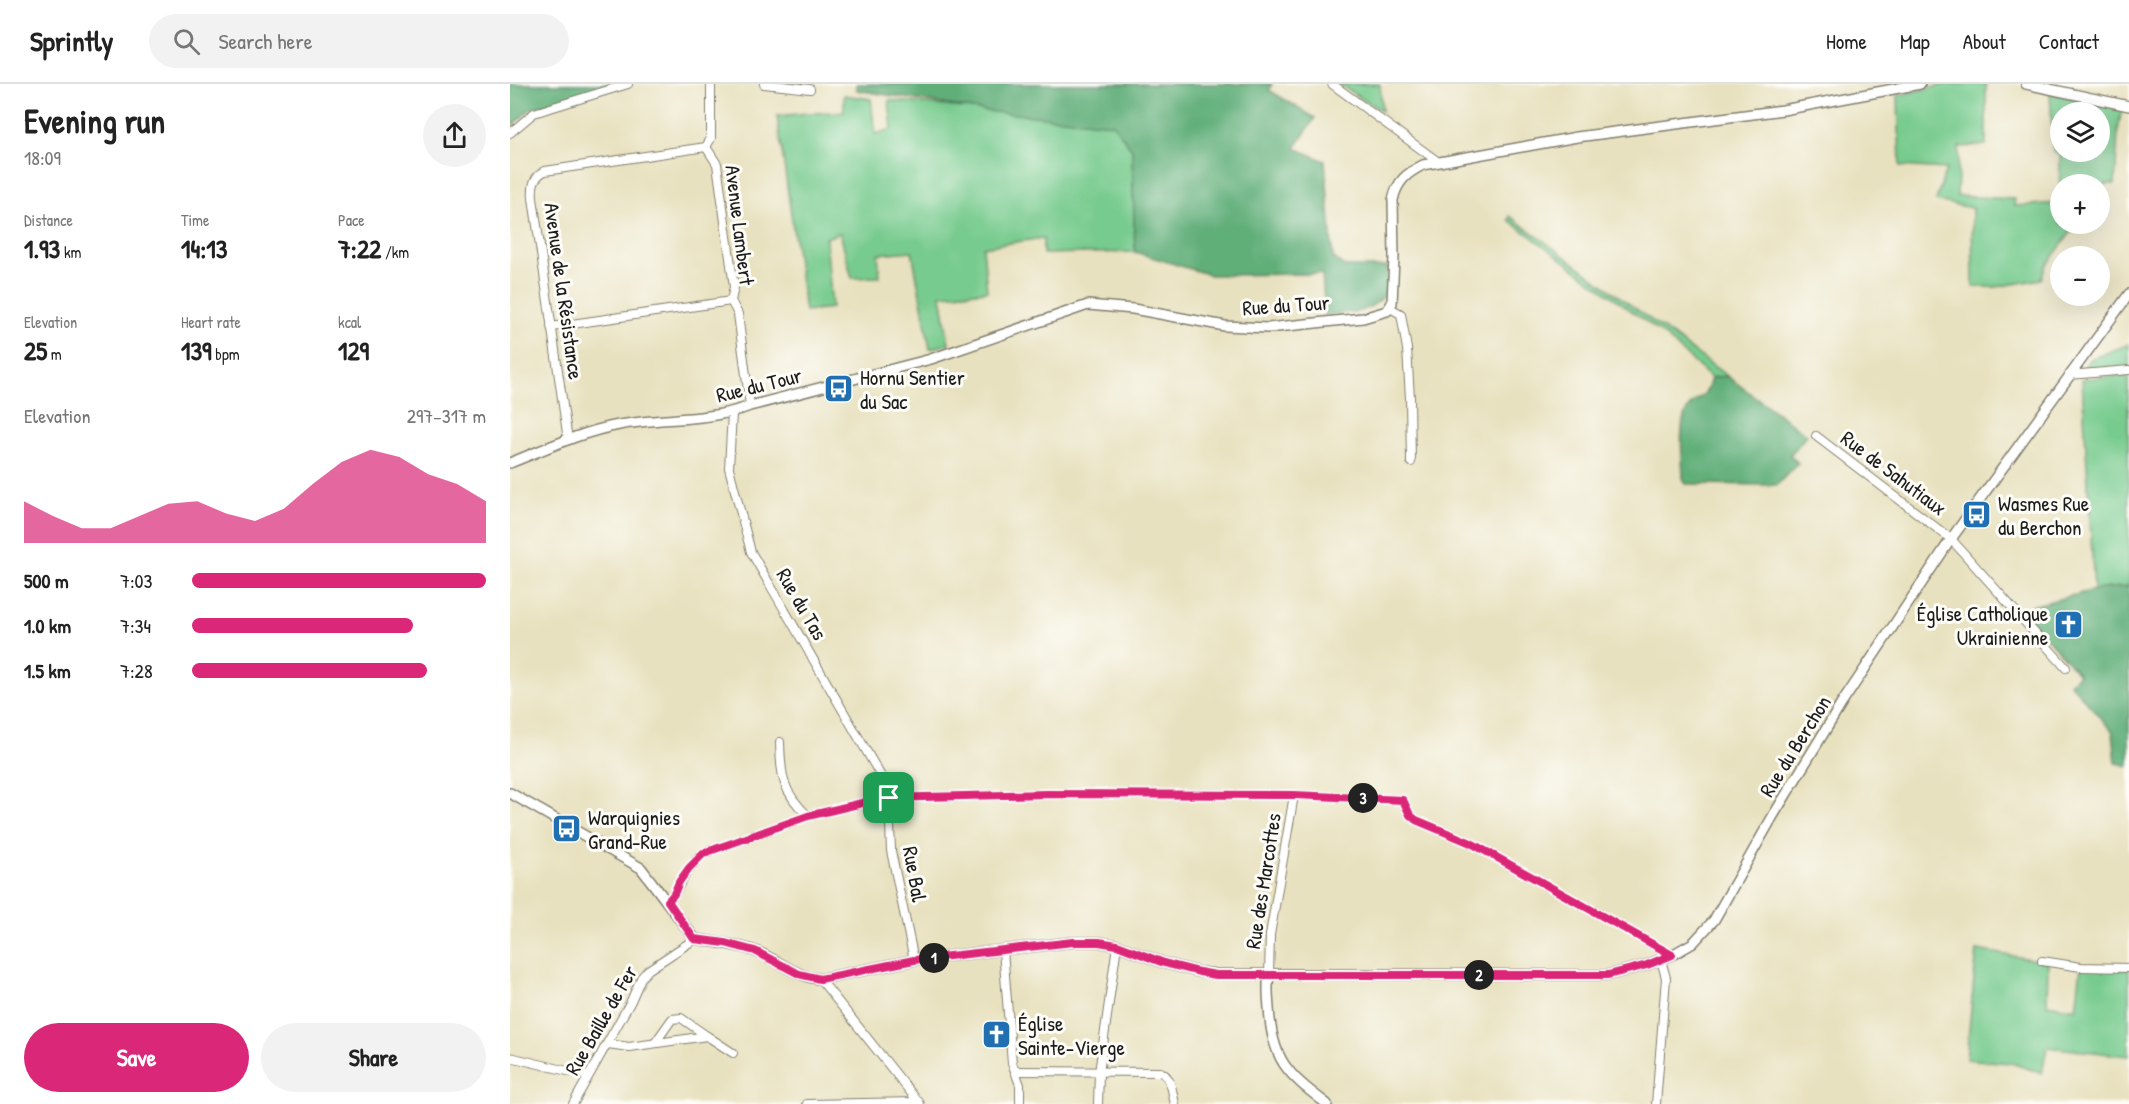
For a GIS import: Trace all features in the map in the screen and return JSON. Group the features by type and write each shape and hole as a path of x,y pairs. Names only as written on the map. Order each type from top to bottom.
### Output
{"street":[{"path":"510,133 534,113 628,84"},
{"name":"Avenue Lambert","path":"711,84 711,138 706,147 717,164 734,287 731,301 738,314 750,406"},
{"path":"764,84 810,89"},
{"path":"1332,84 1437,161"},
{"path":"1411,462 1407,350 1401,314 1390,308 1393,289 1393,200 1403,177 1409,172 1437,161 1577,137 1744,116 1920,84"},
{"path":"2026,84 2129,106"},
{"name":"Avenue de la Résistance","path":"568,440 532,188 539,174 545,171 706,147"},
{"name":"Rue du Berchon","path":"1661,960 1693,943 1714,920 1773,816 1842,703 1951,539 2129,294"},
{"path":"551,327 731,301"},
{"name":"Rue du Tour","path":"510,463 568,440 618,426 732,413 750,406 931,358 1088,305 1133,309 1225,326 1268,328 1363,318 1383,313 1390,308"},
{"path":"2069,375 2129,370"},
{"name":"Rue du Tas","path":"732,413 729,468 751,552 882,778 886,798"},
{"name":"Rue de Sahutiaux","path":"1816,436 1951,539"},
{"path":"1951,539 2066,668"},
{"path":"780,742 783,781 794,802 808,816"},
{"path":"510,793 641,868 668,901 694,939 725,943 755,951 799,974 820,979 914,960 1073,942 1099,942 1117,945 1164,963 1199,972 1216,975 1269,975 1270,1028 1277,1053 1295,1079 1327,1104"},
{"path":"668,901 689,868 704,853 808,816 886,798 1046,794 1294,795 1403,800 1410,815 1416,820 1471,843 1672,955"},
{"name":"Rue des Marcottes","path":"1294,795 1270,935 1269,975 1608,975 1629,971 1661,960"},
{"name":"Rue Bal","path":"886,798 891,851 914,960"},
{"name":"Rue Baille de Fer","path":"573,1104 631,1002 641,978 648,970 694,939"},
{"path":"1098,1104 1099,1073 1117,945"},
{"path":"1003,950 1012,1063 1020,1085 1020,1104"},
{"path":"1656,1104 1666,978 1661,960"},
{"path":"2042,961 2081,967 2129,968"},
{"path":"820,979 919,1103"},
{"path":"655,1043 672,1019 676,1017 681,1018 733,1053"},
{"path":"608,1044 629,1047 707,1036"},
{"path":"510,1057 588,1076"},
{"path":"1015,1071 1160,1072 1165,1074 1175,1104"},
{"path":"807,1104 919,1103"}],"green space":[{"path":"510,84 627,84 531,109 510,127"},
{"path":"856,84 1272,84 1269,90 1315,118 1295,148 1325,161 1333,257 1345,267 1388,267 1386,294 1365,309 1351,313 1325,315 1322,274 1210,275 1135,252 1132,149 1113,124 985,111 857,90"},
{"path":"1338,84 1380,84 1382,111"},
{"path":"1947,84 1986,84 1986,145 1959,147 1957,196 2015,199 2014,206 2050,204 2050,234 2070,234 2061,246 2050,246 2050,261 2041,279 1996,287 1973,287 1972,208 1936,201 1946,169 1900,166 1898,95"},
{"path":"2050,93 2093,102 2050,102"},
{"path":"844,95 871,99 875,134 892,129 889,100 1113,124 1132,149 1135,252 1043,254 1043,238 983,247 987,291 941,295 949,344 930,349 912,251 878,254 880,277 852,278 840,233 826,238 832,308 805,311 777,116 844,112"},
{"path":"2110,106 2122,108 2118,131 2115,184 2110,184 2110,174 2060,174 2060,162 2110,162"},
{"path":"1510,216 1727,376 1711,378 1664,335 1509,220"},
{"path":"2129,344 2129,369 2088,371 2084,367 2091,359"},
{"path":"2128,375 2129,586 2094,590 2082,379"},
{"path":"1727,376 1807,435 1790,455 1798,463 1777,485 1686,484 1683,480 1682,436 1686,412 1706,391 1711,378"},
{"path":"2129,586 2129,766 2116,763 2113,732 2070,683 2079,674 2020,609 2094,590"},
{"path":"1977,950 2048,962 2047,1004 2076,1009 2081,967 2129,968 2129,1056 2047,1047 2042,1073 2011,1063 1966,1059"}],"place":[{"name":"Hornu Sentier du Sac","path":"839,389"},
{"name":"Wasmes Rue du Berchon","path":"1977,515"},
{"name":"Église Catholique Ukrainienne","path":"2069,625"},
{"name":"Warquignies Grand-Rue","path":"567,829"},
{"name":"Église Sainte-Vierge","path":"997,1035"}],"route":[{"path":"1046,794 1294,795 1403,800 1410,815 1416,820 1454,834 1672,955 1629,971 1608,975 1216,975 1164,963 1117,945 1073,942 914,960 820,979 799,974 755,951 725,943 694,939 668,901 689,868 704,853 808,816 889,798 1046,794"}]}
